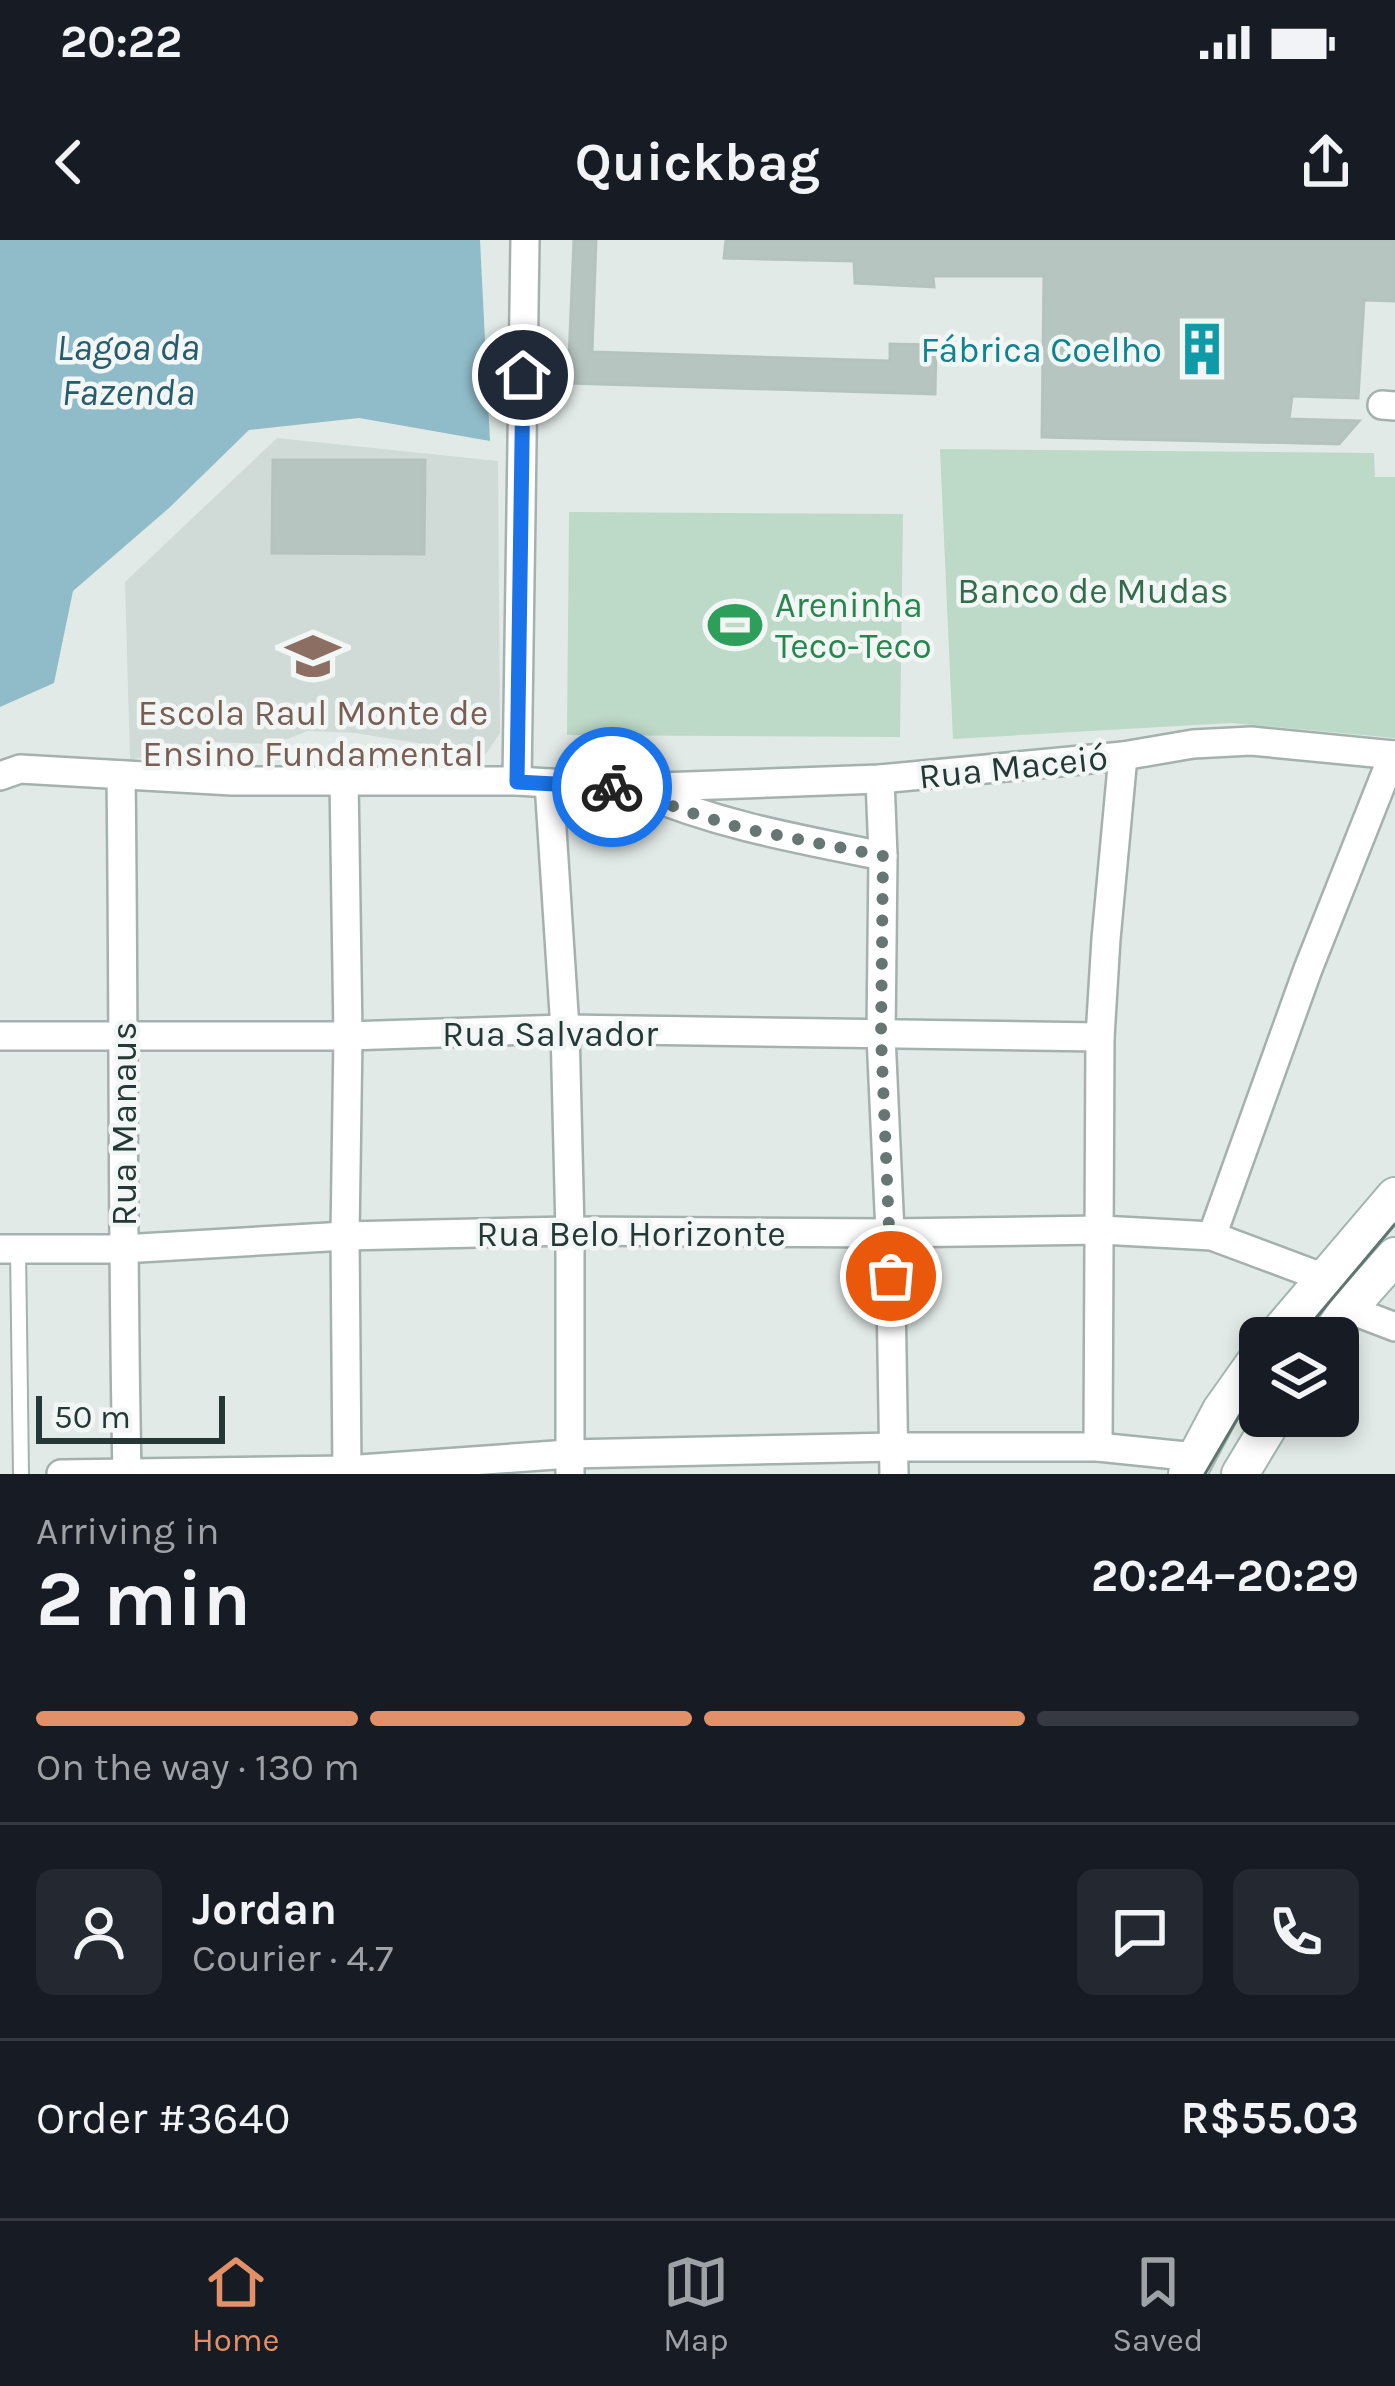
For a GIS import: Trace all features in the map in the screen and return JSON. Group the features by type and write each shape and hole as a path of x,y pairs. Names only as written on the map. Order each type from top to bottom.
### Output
{"main road":[{"path":"1334,1309 1395,1196"},
{"path":"1334,1309 1395,1256"},
{"path":"1191,1466 1239,1385"},
{"path":"1240,1474 1262,1437"}],"street":[{"path":"517,782 525,240"},
{"name":"Rua Maceió","path":"0,776 20,769 232,781 517,782 631,788 880,779 1251,741 1394,755"},
{"path":"1212,1236 1308,969 1394,755"},
{"path":"1098,1447 1100,1037 1123,756"},
{"name":"Rua Manaus","path":"121,775 127,1473"},
{"path":"344,779 347,1472"},
{"path":"880,779 881,1036 894,1461"},
{"path":"549,783 565,1029 569,1464"},
{"name":"Rua Maceió","path":"631,788 741,828 883,856"},
{"name":"Rua Salvador","path":"0,1036 348,1036 565,1029 1100,1037"},
{"name":"Rua Belo Horizonte","path":"9,1249 122,1249 344,1236 570,1231 1101,1230 1212,1236 1334,1309 1395,1327"},
{"path":"61,1474 894,1461 1098,1447 1191,1466"}],"lane":[{"path":"9,1249 21,1474"}],"shaded area":[{"name":"Escola Raul Monte de Ensino Fundamental","path":"277,438 498,461 500,733 486,754 355,733 308,731 274,744 210,742 130,760 125,582"}],"green space":[{"name":"Banco de Mudas","path":"940,449 1374,453 1375,477 1395,477 1395,738 1231,723 953,739"},
{"name":"Areninha Teco-Teco","path":"569,512 903,514 900,737 567,735"}],"water":[{"name":"Lagoa da Fazenda","path":"0,240 480,240 490,441 359,418 249,430 73,591 54,683 0,707"}],"building":[{"name":"Fábrica Coelho","path":"574,240 596,240 592,352 890,361 890,344 936,345 935,394 568,383"},
{"name":"Fábrica Coelho","path":"726,240 1395,240 1395,301 1364,300 1358,398 1292,396 1289,419 1359,421 1339,444 1042,437 1044,276 933,276 934,287 855,283 854,261 724,258"},
{"path":"273,460 425,460 424,554 272,553"}],"tram line":[{"path":"1317,1317 1395,1224"},
{"path":"1205,1474 1239,1416"}],"way so far":[{"path":"612,787 631,788 741,828 883,856 881,1036 891,1276"}],"place":[{"name":"Fábrica Coelho","path":"1202,349"},
{"name":"Areninha Teco-Teco","path":"735,625"},
{"name":"Escola Raul Monte de Ensino Fundamental","path":"313,656"}],"route":[{"path":"523,375 517,782 612,787"}]}
